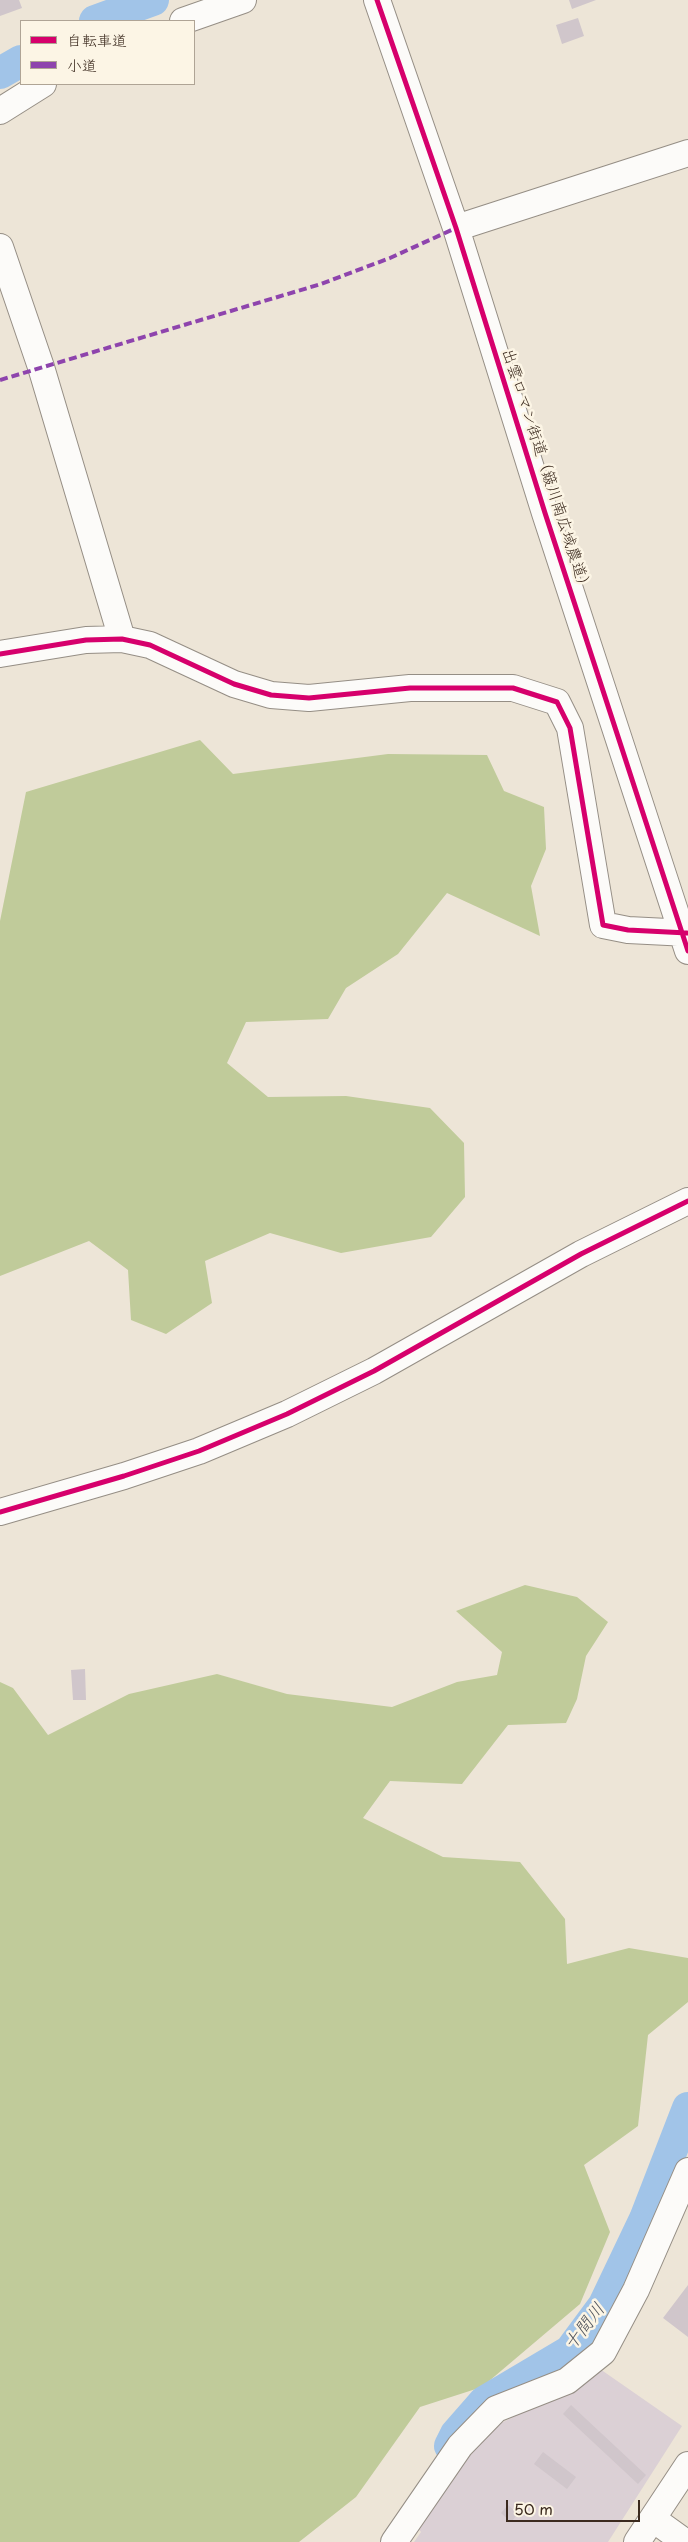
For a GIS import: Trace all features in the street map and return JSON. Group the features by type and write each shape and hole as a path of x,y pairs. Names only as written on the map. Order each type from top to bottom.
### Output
{"street":[{"path":"186,20 243,0"},
{"name":"出雲ロマン街道（簸川南広域農道）","path":"377,0 456,228 686,939"},
{"path":"0,111 41,85"},
{"path":"456,228 688,153"},
{"path":"0,247 41,367 122,639"},
{"path":"0,654 86,640 122,639 150,645 234,684 271,695 308,698 410,688 513,688 557,702 570,728 604,925 686,939"},
{"path":"0,1512 107,1481 199,1451 287,1414 374,1371 581,1254 688,1201"},
{"path":"394,2542 460,2446 496,2409 566,2380 602,2352 636,2290 688,2172"},
{"path":"637,2542 688,2465"},
{"path":"653,2519 685,2542"}],"shaded area":[{"path":"600,2369 682,2426 608,2542 414,2542 421,2532 415,2525 487,2430 539,2404"}],"green space":[{"path":"200,740 233,774 388,754 487,755 504,791 544,807 546,849 531,886 540,936 447,893 398,954 346,988 328,1019 246,1022 227,1063 268,1097 346,1096 430,1108 464,1143 465,1197 431,1237 341,1253 270,1233 205,1261 212,1303 166,1334 131,1320 128,1270 89,1241 0,1276 0,921 26,792"},
{"path":"525,1585 577,1597 608,1622 586,1656 577,1699 566,1723 508,1725 462,1784 390,1781 363,1818 443,1857 520,1862 565,1919 567,1964 629,1948 688,1958 688,2002 648,2035 638,2126 584,2165 610,2232 580,2304 482,2387 420,2407 356,2497 299,2542 0,2542 0,1682 13,1688 48,1735 129,1694 217,1674 287,1694 392,1707 457,1682 497,1675 502,1652 456,1611"}],"building":[{"path":"0,0 19,0 22,8 0,16"},
{"path":"569,0 596,0 572,9"},
{"path":"578,18 584,36 562,44 556,25"},
{"path":"85,1669 86,1700 73,1700 71,1670"},
{"path":"688,2285 688,2337 663,2318"},
{"path":"571,2405 646,2475 638,2484 563,2414"},
{"path":"543,2452 576,2477 567,2489 534,2464"},
{"path":"508,2505 518,2514 511,2522 501,2513"}],"waterway":[{"path":"98,20 153,0"},
{"path":"0,73 20,62"},
{"name":"十間川","path":"450,2446 456,2434 484,2402 570,2351 604,2305 645,2219 688,2108"}],"marked path":[{"path":"0,380 321,284 390,258 456,228"}],"cycle path":[{"path":"377,0 456,228 545,513 688,951"},
{"path":"0,654 86,640 122,639 150,645 234,684 271,695 309,698 410,688 513,688 557,702 570,728 603,925 628,930 687,933"},
{"path":"0,1512 124,1476 199,1451 287,1414 374,1371 581,1254 688,1201"}]}
